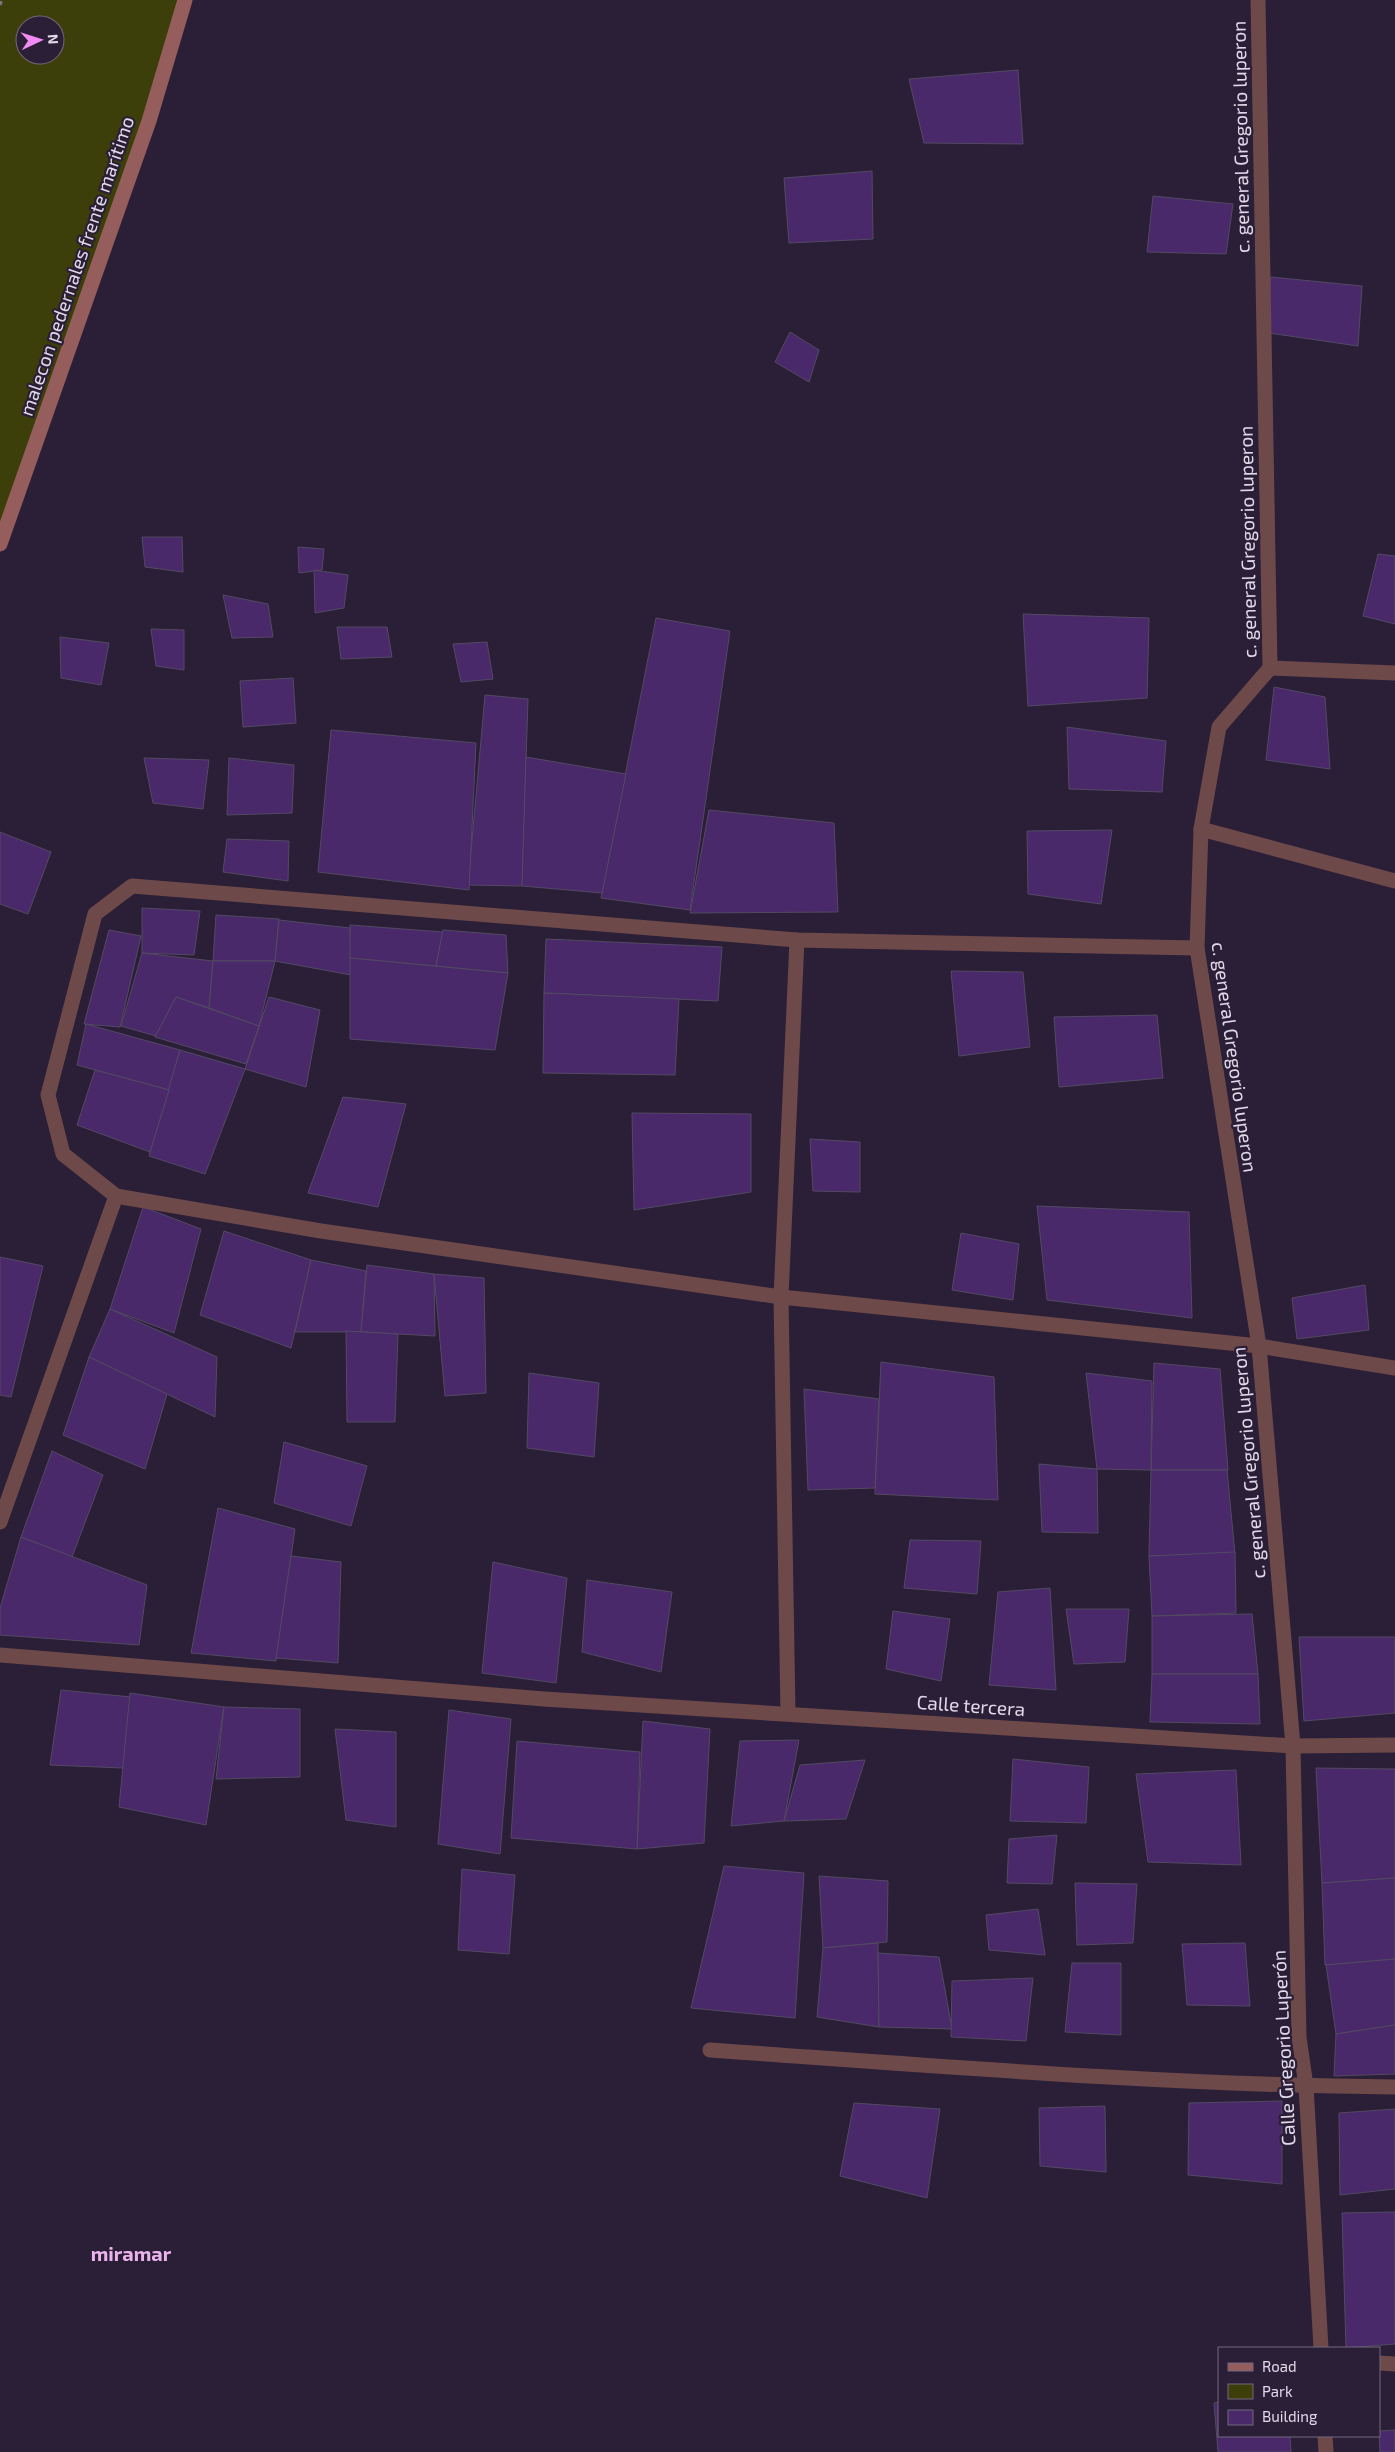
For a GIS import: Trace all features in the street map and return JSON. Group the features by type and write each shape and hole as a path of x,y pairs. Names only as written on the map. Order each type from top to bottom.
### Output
{"main road":[{"name":"malecon pedernales frente marítimo","path":"0,544 149,121 185,0"}],"street":[{"name":"c. general Gregorio luperon","path":"1258,0 1270,668 1219,727 1201,829 1197,948 1259,1346 1293,1746"},
{"path":"1270,668 1395,674"},
{"path":"1201,829 1395,881"},
{"path":"1197,948 796,940 132,886 95,914 48,1095 63,1154 116,1196 321,1231 781,1297 1259,1346 1395,1368"},
{"path":"788,1713 781,1297 796,940"},
{"path":"0,1522 116,1196"},
{"name":"Calle tercera","path":"0,1655 544,1699 1293,1746 1395,1745"},
{"name":"Calle Gregorio Luperón","path":"1293,1746 1299,2027 1306,2086 1320,2347"},
{"path":"710,2050 1116,2078 1306,2086 1395,2087"},
{"path":"1380,2364 1395,2364"},
{"path":"1325,2437 1326,2452"}],"path":[{"path":"0,5 2,0"}],"green space":[{"path":"0,0 185,0 0,544"}],"building":[{"path":"1018,70 1023,144 924,143 909,79"},
{"path":"872,171 873,239 789,243 784,178"},
{"path":"1153,196 1233,204 1226,254 1147,252"},
{"path":"1271,277 1362,286 1358,346 1262,332"},
{"path":"790,332 819,350 809,382 775,362"},
{"path":"142,537 182,537 183,572 145,567"},
{"path":"298,547 324,549 322,570 299,573"},
{"path":"1378,554 1395,556 1395,624 1363,616"},
{"path":"314,570 348,575 344,608 315,613"},
{"path":"223,595 268,604 273,637 232,638"},
{"path":"1023,614 1149,618 1147,698 1028,706"},
{"path":"656,618 730,631 690,910 601,898"},
{"path":"337,627 387,627 392,657 341,659"},
{"path":"151,629 184,630 184,670 156,666"},
{"path":"60,637 109,643 101,685 61,678"},
{"path":"487,642 493,679 461,682 453,644"},
{"path":"293,678 296,723 243,727 240,681"},
{"path":"1274,687 1325,697 1330,769 1266,760"},
{"path":"485,695 528,699 522,886 468,885"},
{"path":"1067,727 1166,741 1162,792 1069,789"},
{"path":"331,730 476,743 469,890 318,872"},
{"path":"526,757 626,774 602,893 522,886"},
{"path":"144,758 209,760 203,809 153,803"},
{"path":"229,758 294,765 292,813 227,815"},
{"path":"709,810 834,823 838,912 690,913"},
{"path":"1112,830 1101,904 1028,894 1027,831"},
{"path":"0,832 51,852 28,914 0,904"},
{"path":"227,839 289,841 288,881 223,872"},
{"path":"142,908 200,911 194,955 142,953"},
{"path":"216,915 279,919 275,961 213,961"},
{"path":"279,920 350,928 351,975 275,961"},
{"path":"350,925 443,932 436,966 350,958"},
{"path":"109,930 141,936 120,1027 84,1024"},
{"path":"443,930 506,935 508,973 436,966"},
{"path":"546,939 722,947 718,1001 544,993"},
{"path":"142,953 213,961 209,1008 176,997 156,1036 121,1026"},
{"path":"350,958 508,973 495,1050 350,1039"},
{"path":"213,961 275,961 259,1026 209,1008"},
{"path":"951,971 1023,972 1030,1047 959,1056"},
{"path":"544,993 679,999 675,1075 543,1073"},
{"path":"176,997 259,1026 246,1064 155,1037"},
{"path":"269,997 320,1010 306,1087 245,1069"},
{"path":"1157,1015 1163,1078 1059,1087 1054,1017"},
{"path":"86,1024 180,1050 169,1090 77,1065"},
{"path":"180,1050 245,1069 205,1174 149,1156"},
{"path":"95,1070 169,1090 150,1152 77,1125"},
{"path":"343,1097 406,1104 378,1207 308,1193"},
{"path":"632,1113 751,1114 751,1192 634,1210"},
{"path":"810,1139 860,1142 860,1192 813,1191"},
{"path":"1037,1206 1189,1212 1192,1318 1047,1300"},
{"path":"143,1207 201,1229 174,1333 110,1309"},
{"path":"224,1231 311,1260 291,1348 200,1315"},
{"path":"961,1233 1019,1244 1013,1300 952,1290"},
{"path":"0,1257 43,1266 11,1397 0,1395"},
{"path":"311,1260 366,1271 361,1332 295,1332"},
{"path":"367,1265 434,1274 435,1336 361,1332"},
{"path":"434,1274 484,1278 486,1393 445,1396"},
{"path":"1365,1285 1369,1330 1297,1339 1292,1298"},
{"path":"110,1309 217,1357 215,1417 89,1357"},
{"path":"346,1331 398,1334 395,1422 347,1422"},
{"path":"89,1357 167,1394 145,1469 63,1435"},
{"path":"881,1362 994,1377 998,1500 875,1494"},
{"path":"1154,1363 1220,1369 1228,1470 1151,1470"},
{"path":"529,1373 599,1383 594,1457 527,1448"},
{"path":"1086,1373 1152,1381 1151,1470 1097,1469"},
{"path":"804,1389 879,1399 875,1488 808,1490"},
{"path":"284,1442 367,1466 351,1526 274,1503"},
{"path":"52,1451 103,1475 72,1557 21,1537"},
{"path":"1039,1464 1097,1469 1098,1533 1042,1532"},
{"path":"1151,1470 1227,1470 1235,1554 1149,1556"},
{"path":"218,1508 295,1529 276,1661 191,1653"},
{"path":"21,1537 147,1585 139,1645 0,1635 0,1608"},
{"path":"910,1540 981,1541 977,1594 904,1588"},
{"path":"1235,1552 1236,1613 1152,1616 1149,1556"},
{"path":"291,1556 341,1562 338,1663 276,1658"},
{"path":"493,1562 567,1578 556,1683 482,1673"},
{"path":"587,1580 672,1592 661,1672 582,1652"},
{"path":"1050,1588 1056,1690 989,1685 998,1592"},
{"path":"1066,1609 1129,1609 1125,1662 1074,1664"},
{"path":"893,1611 950,1619 941,1681 886,1669"},
{"path":"1252,1614 1258,1674 1152,1674 1152,1616"},
{"path":"1299,1637 1395,1637 1395,1713 1304,1721"},
{"path":"1152,1674 1258,1674 1260,1724 1150,1722"},
{"path":"61,1690 131,1697 123,1768 50,1765"},
{"path":"130,1693 224,1707 206,1825 119,1807"},
{"path":"224,1707 300,1709 300,1777 216,1779"},
{"path":"449,1710 511,1719 500,1854 438,1844"},
{"path":"643,1721 710,1729 704,1843 637,1849"},
{"path":"335,1729 396,1732 396,1827 346,1820"},
{"path":"799,1740 784,1821 731,1826 740,1741"},
{"path":"517,1741 640,1752 637,1849 511,1838"},
{"path":"1013,1759 1089,1767 1086,1823 1010,1821"},
{"path":"865,1760 846,1819 784,1821 800,1765"},
{"path":"1316,1768 1395,1769 1395,1878 1322,1883"},
{"path":"1236,1770 1241,1865 1148,1862 1136,1774"},
{"path":"1057,1835 1052,1884 1007,1883 1009,1839"},
{"path":"724,1866 804,1873 795,2018 691,2008"},
{"path":"462,1869 515,1875 509,1954 458,1950"},
{"path":"819,1876 888,1881 887,1942 823,1948"},
{"path":"1395,1878 1395,1959 1325,1965 1322,1883"},
{"path":"1075,1883 1137,1884 1133,1943 1077,1945"},
{"path":"1038,1909 1045,1955 989,1950 986,1915"},
{"path":"878,1943 879,2027 817,2017 823,1948"},
{"path":"1245,1943 1250,2006 1187,2005 1182,1944"},
{"path":"878,1953 939,1957 952,2029 879,2027"},
{"path":"1395,1959 1395,2025 1336,2034 1326,1965"},
{"path":"1072,1963 1121,1963 1121,2035 1065,2032"},
{"path":"1033,1978 1026,2041 951,2037 952,1981"},
{"path":"1395,2025 1395,2074 1334,2076 1336,2034"},
{"path":"1282,2101 1282,2184 1188,2175 1189,2103"},
{"path":"854,2103 940,2109 927,2198 840,2176"},
{"path":"1105,2106 1106,2172 1040,2166 1039,2108"},
{"path":"1395,2109 1395,2189 1340,2195 1339,2113"},
{"path":"1395,2212 1395,2344 1346,2347 1342,2213"},
{"path":"1218,2402 1218,2437 1290,2437 1291,2452 1218,2452 1214,2403"},
{"path":"1395,2430 1395,2452 1380,2452 1380,2431"}],"district":[{"name":"miramar","path":"131,2253"}]}
